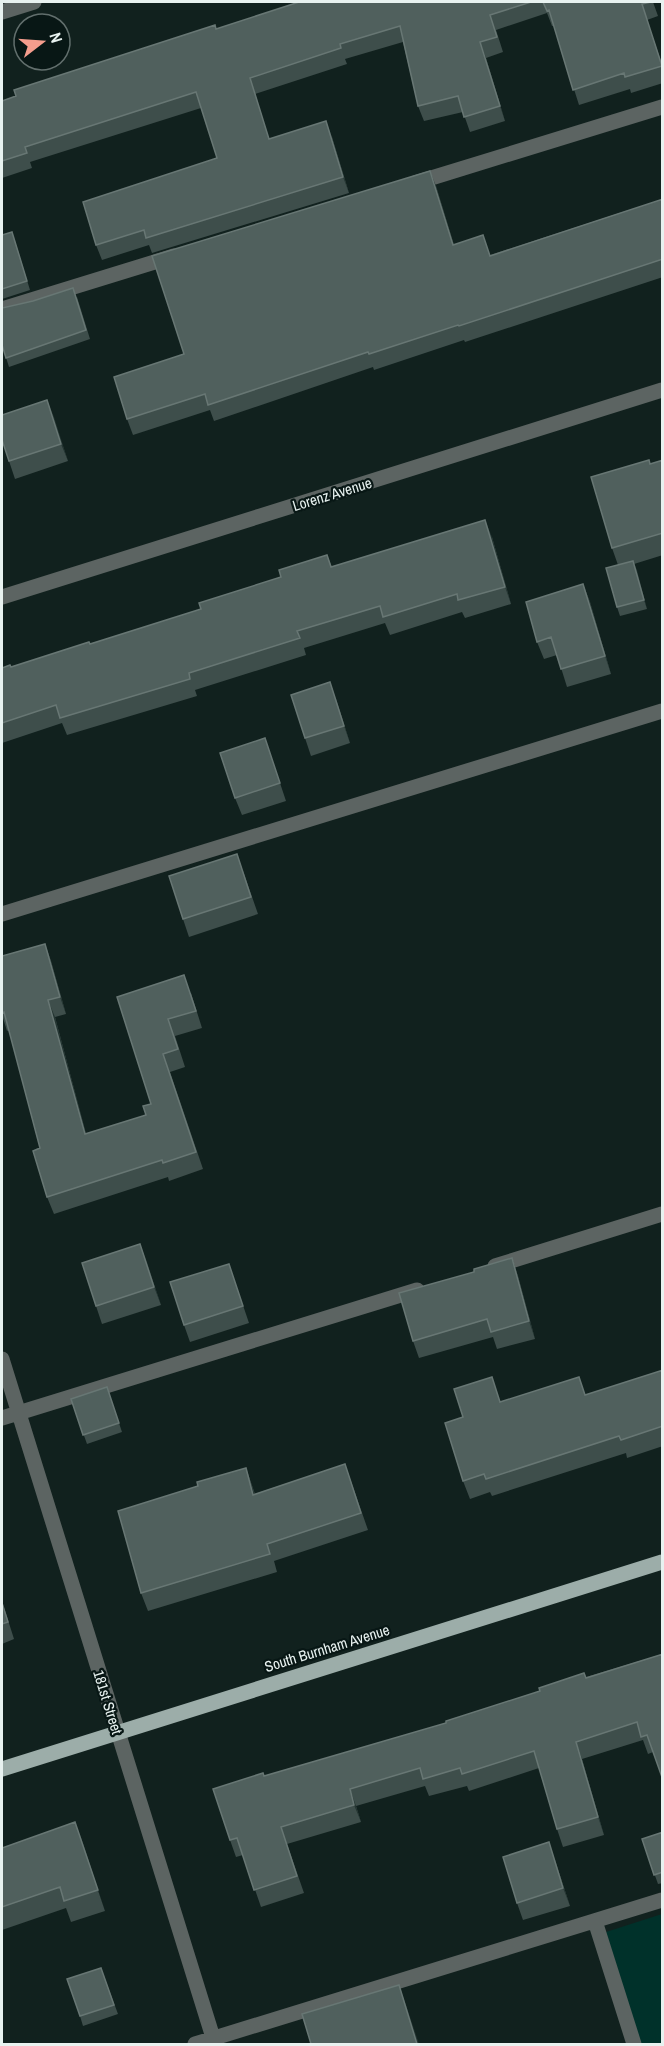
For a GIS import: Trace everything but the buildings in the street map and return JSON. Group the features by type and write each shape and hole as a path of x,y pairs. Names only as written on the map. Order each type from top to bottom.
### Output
{"main road":[{"name":"South Burnham Avenue","path":"2,1769 663,1562"}],"street":[{"path":"2,12 34,2"},
{"path":"400,187 663,107"},
{"path":"2,309 184,253"},
{"name":"Lorenz Avenue","path":"2,597 663,390"},
{"path":"2,914 663,711"},
{"path":"482,1270 663,1214"},
{"path":"2,1418 436,1284"},
{"name":"181st Street","path":"2,1359 214,2042"},
{"path":"195,2044 214,2042 663,1900"},
{"path":"595,1921 634,2044"}],"green space":[{"path":"662,1914 662,2044 641,2044 606,1932"}]}
